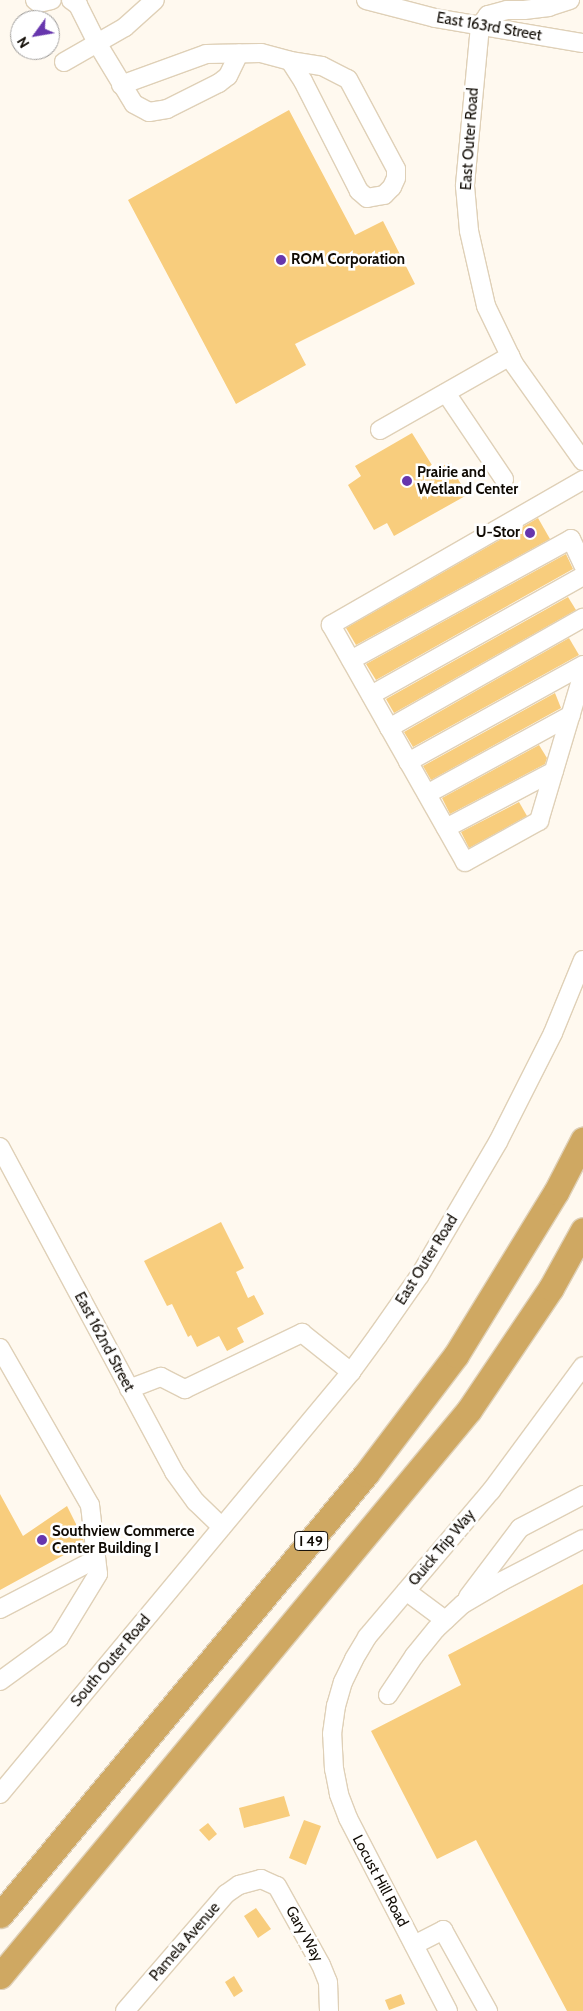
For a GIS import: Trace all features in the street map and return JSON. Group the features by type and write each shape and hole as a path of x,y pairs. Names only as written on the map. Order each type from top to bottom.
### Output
{"highway":[{"name":"I 49","path":"0,1915 366,1474 456,1355 556,1192 583,1140"},
{"name":"I 49","path":"0,1976 469,1410 551,1288 583,1230"}],"street":[{"path":"35,0 39,3 52,0"},
{"path":"71,0 78,5 97,43 134,104 148,112 167,109 219,83 228,76 239,53"},
{"path":"64,62 125,27 154,0"},
{"name":"East 163rd Street","path":"366,0 435,18 583,43"},
{"path":"480,26 488,15 507,10 549,7 570,0"},
{"name":"East Outer Road","path":"480,26 465,186 468,231 486,306 510,356 583,461"},
{"path":"122,85 206,54 262,53 290,61 322,66 348,79 396,169 396,178 392,187 384,195 367,198 360,191 303,81 290,61"},
{"path":"380,430 510,356"},
{"path":"446,393 504,479"},
{"path":"583,480 330,625 465,862 539,821 583,673"},
{"path":"351,660 571,539 583,566"},
{"path":"371,695 583,576"},
{"path":"389,728 583,618"},
{"path":"408,762 583,665"},
{"path":"427,794 571,715"},
{"path":"446,828 554,771"},
{"name":"East Outer Road","path":"222,1528 351,1372 420,1275 498,1142 553,1033 583,960"},
{"name":"East 162nd Street","path":"0,1147 184,1488 222,1528"},
{"path":"129,1389 161,1377 185,1389 302,1333 351,1372"},
{"path":"0,1348 90,1505 98,1574 59,1638 0,1681"},
{"name":"Quick Trip Way","path":"332,1744 336,1706 343,1682 367,1637 497,1483 583,1366"},
{"path":"463,1604 520,1528 583,1495"},
{"name":"South Outer Road","path":"0,1794 222,1528"},
{"path":"388,1695 414,1656 445,1620 463,1604 502,1581 583,1539"},
{"path":"0,1610 96,1559"},
{"path":"406,1591 445,1620"},
{"name":"Locust Hill Road","path":"332,1744 336,1777 348,1818 448,2011"},
{"name":"Pamela Avenue","path":"125,2011 226,1894 251,1880"},
{"name":"Gary Way","path":"251,1880 269,1881 276,1886 282,1895 321,1964 328,1982 330,2011"},
{"path":"414,1945 443,1930 488,2011"}],"building":[{"name":"ROM Corporation","path":"289,110 355,235 383,221 415,284 295,344 306,365 236,404 128,200"},
{"name":"Prairie and Wetland Center","path":"412,433 435,470 449,463 467,495 394,536 387,523 374,530 348,485 361,476 355,466"},
{"path":"538,518 550,539 356,645 346,628"},
{"path":"566,554 573,569 376,680 366,664"},
{"path":"568,597 576,610 394,713 386,699"},
{"path":"569,638 579,655 413,747 404,732"},
{"path":"555,693 561,708 431,780 423,766"},
{"path":"539,745 547,758 545,764 450,814 442,798"},
{"path":"519,802 527,816 469,848 461,832"},
{"path":"221,1222 244,1268 236,1272 248,1298 254,1295 264,1314 237,1328 244,1342 227,1351 219,1336 197,1347 191,1335 188,1337 172,1304 167,1306 144,1261"},
{"name":"Southview Commerce Center Building I","path":"0,1494 23,1536 67,1506 83,1538 84,1544 0,1590"},
{"path":"583,1584 583,2011 567,2011 476,1840 437,1859 371,1731 461,1685 448,1655"},
{"path":"284,1796 290,1816 244,1828 239,1808"},
{"path":"304,1820 321,1826 306,1865 289,1858"},
{"path":"208,1823 217,1834 209,1841 199,1830"},
{"path":"256,1908 271,1929 258,1938 244,1916"},
{"path":"234,1976 243,1991 234,1997 225,1982"},
{"path":"401,1994 405,2004 389,2010 385,2000"}],"place":[{"name":"ROM Corporation","path":"281,260"},
{"name":"Prairie and Wetland Center","path":"407,481"},
{"name":"U-Stor","path":"530,533"},
{"name":"Southview Commerce Center Building I","path":"42,1540"}]}
